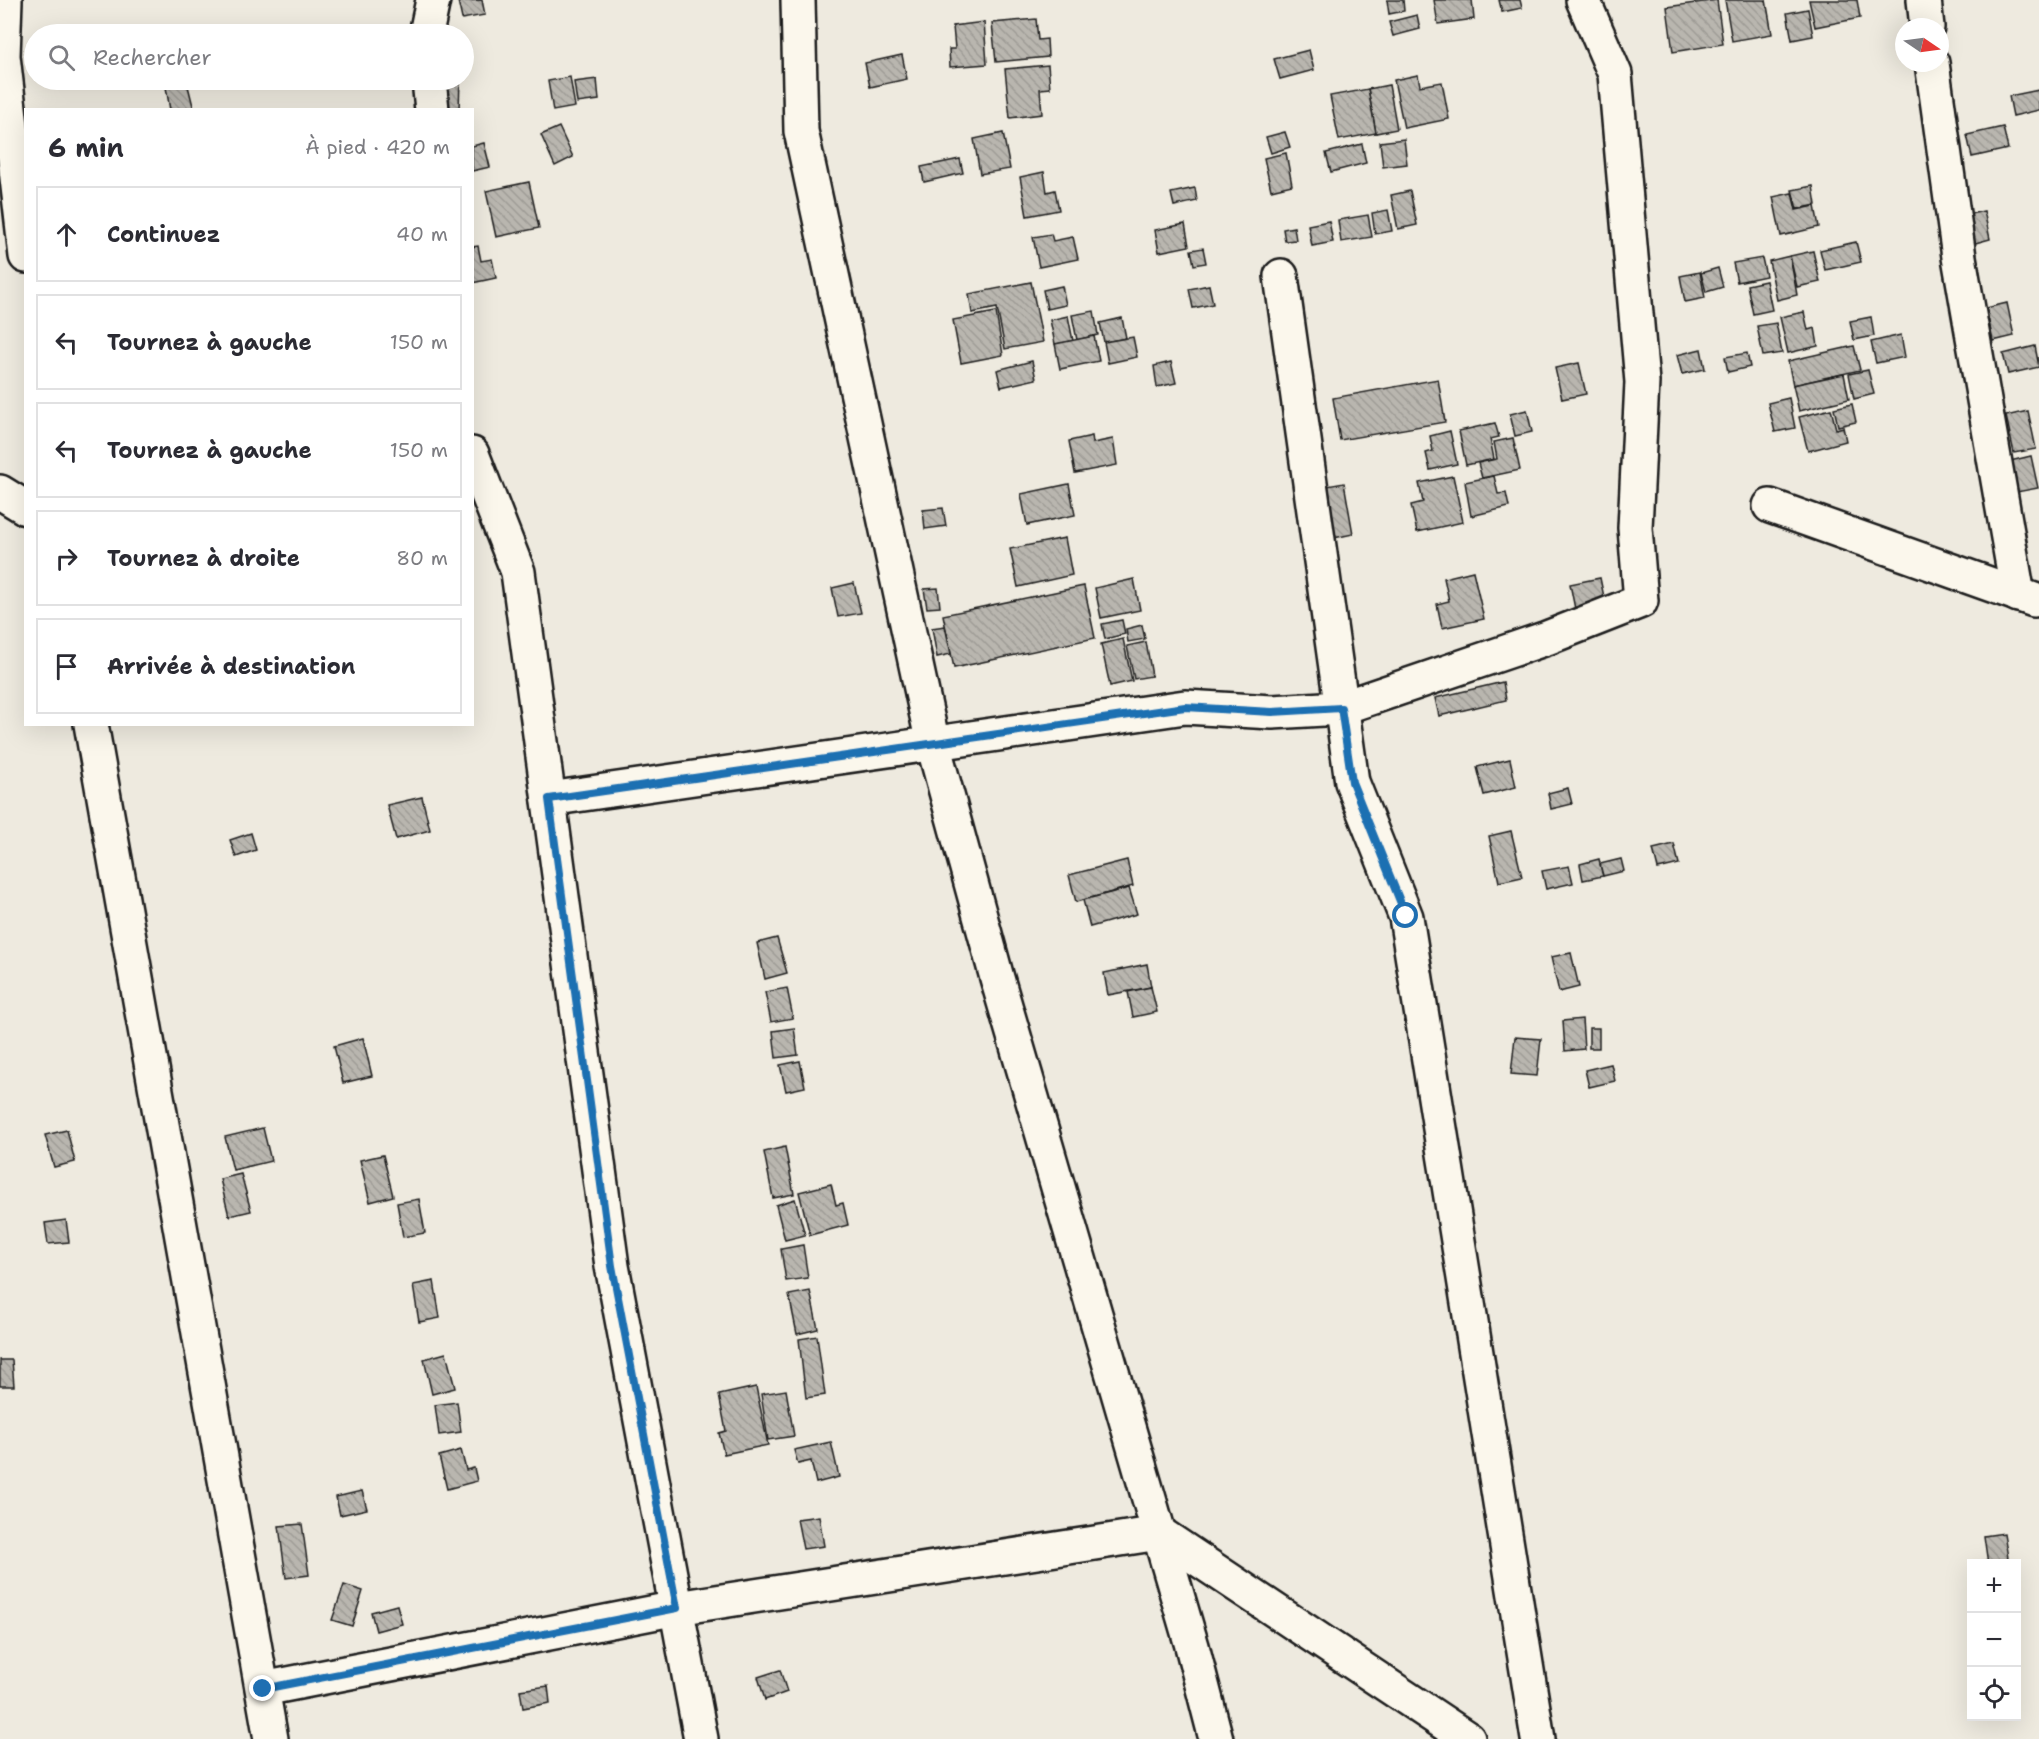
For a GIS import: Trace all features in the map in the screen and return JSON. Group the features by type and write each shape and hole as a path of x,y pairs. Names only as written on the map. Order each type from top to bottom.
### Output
{"street":[{"path":"5,0 3,56 24,239"},
{"path":"428,24 433,0"},
{"path":"798,0 801,130 933,744 997,978 1192,1646 1216,1739"},
{"path":"549,799 1185,707 1272,712 1341,708 1547,638 1641,601 1635,528 1642,382 1615,74 1583,0"},
{"path":"1924,0 1926,18"},
{"path":"1933,72 1959,257 2028,598"},
{"path":"430,90 432,108"},
{"path":"1281,276 1352,782 1406,916 1538,1739"},
{"path":"474,459 518,572 612,1266 701,1739"},
{"path":"0,492 24,507"},
{"path":"1770,506 2028,598"},
{"path":"91,726 271,1739"},
{"path":"263,1689 677,1608 1159,1533 1468,1739"}],"building":[{"path":"482,0 485,15 462,19 458,1"},
{"path":"1387,0 1403,0 1404,11 1389,14"},
{"path":"1434,0 1472,0 1474,19 1438,24"},
{"path":"1499,0 1520,0 1522,8 1502,12"},
{"path":"1717,0 1723,44 1673,52 1667,7"},
{"path":"1725,0 1766,0 1772,34 1732,41"},
{"path":"1809,0 1857,0 1860,18 1815,27"},
{"path":"1808,9 1813,36 1792,40 1787,13"},
{"path":"1417,15 1420,29 1393,36 1389,22"},
{"path":"1036,19 1038,40 1047,39 1048,57 996,62 992,23"},
{"path":"984,22 987,64 950,67 949,49 955,49 953,26"},
{"path":"1309,50 1314,70 1280,79 1274,59"},
{"path":"902,55 907,79 870,87 865,63"},
{"path":"1048,65 1050,88 1040,89 1042,114 1010,118 1005,69"},
{"path":"1418,75 1420,86 1442,82 1449,119 1404,128 1394,80"},
{"path":"570,77 575,107 553,111 548,81"},
{"path":"597,79 599,100 577,103 574,82"},
{"path":"1389,85 1397,129 1376,133 1368,89"},
{"path":"1368,89 1376,133 1339,140 1330,96"},
{"path":"167,90 189,90 194,108 170,108"},
{"path":"438,90 460,90 459,108 437,108"},
{"path":"2039,90 2039,110 2013,116 2009,96"},
{"path":"559,127 573,157 555,166 541,135"},
{"path":"2003,127 2008,149 1972,157 1967,135"},
{"path":"1285,132 1290,147 1271,153 1266,137"},
{"path":"1003,133 1010,169 980,174 974,139"},
{"path":"1404,139 1407,164 1383,167 1380,142"},
{"path":"484,143 490,167 474,171 474,146"},
{"path":"1362,144 1366,163 1331,172 1326,153"},
{"path":"1286,153 1292,185 1271,190 1264,158"},
{"path":"960,159 963,173 924,182 921,167"},
{"path":"1044,172 1047,192 1055,190 1059,210 1027,216 1020,177"},
{"path":"529,182 539,228 496,237 486,191"},
{"path":"1813,186 1816,205 1797,209 1792,190"},
{"path":"1195,188 1197,201 1174,206 1171,193"},
{"path":"1410,191 1417,225 1398,229 1391,195"},
{"path":"1792,193 1796,210 1815,206 1819,227 1781,236 1773,197"},
{"path":"1388,210 1392,231 1375,234 1372,213"},
{"path":"1984,211 1990,239 1968,245 1961,216"},
{"path":"1368,215 1372,237 1341,242 1338,220"},
{"path":"1329,221 1333,242 1312,246 1308,225"},
{"path":"1185,224 1189,246 1159,252 1155,230"},
{"path":"1294,227 1296,240 1285,241 1283,229"},
{"path":"1051,234 1053,241 1073,237 1078,259 1039,267 1033,237"},
{"path":"1856,242 1861,262 1825,270 1820,250"},
{"path":"478,246 481,261 492,259 496,278 474,283 474,247"},
{"path":"1203,248 1206,263 1194,265 1191,250"},
{"path":"1813,251 1820,282 1797,287 1790,256"},
{"path":"1790,256 1797,295 1777,300 1769,261"},
{"path":"1762,258 1766,276 1737,282 1733,263"},
{"path":"1718,268 1723,287 1706,292 1701,273"},
{"path":"1700,272 1705,298 1685,302 1680,276"},
{"path":"1766,281 1772,310 1753,314 1747,285"},
{"path":"1031,282 1043,342 1005,349 997,308 972,313 969,294"},
{"path":"1209,285 1213,304 1193,308 1189,289"},
{"path":"1062,286 1066,305 1047,309 1043,290"},
{"path":"2007,303 2014,336 1993,341 1986,308"},
{"path":"1094,311 1098,335 1077,340 1072,315"},
{"path":"996,312 1003,355 961,363 953,320"},
{"path":"1804,312 1808,330 1815,328 1818,346 1788,353 1780,317"},
{"path":"1068,316 1073,341 1055,344 1050,320"},
{"path":"1871,317 1874,336 1854,340 1850,321"},
{"path":"1122,318 1126,338 1104,342 1100,323"},
{"path":"1776,323 1782,353 1763,356 1757,326"},
{"path":"1901,335 1905,357 1876,363 1871,342"},
{"path":"1094,336 1099,361 1060,369 1055,344"},
{"path":"1133,337 1137,357 1108,363 1104,342"},
{"path":"1854,346 1860,370 1793,385 1788,361"},
{"path":"2035,346 2039,367 2008,374 2003,354"},
{"path":"1701,349 1705,369 1682,374 1677,355"},
{"path":"1747,353 1750,367 1728,372 1725,357"},
{"path":"1032,361 1036,379 1001,387 997,370"},
{"path":"1171,362 1176,383 1157,387 1154,366"},
{"path":"1579,363 1586,394 1562,399 1555,368"},
{"path":"1868,370 1874,394 1854,399 1849,374"},
{"path":"1844,374 1849,399 1799,411 1793,385"},
{"path":"1438,379 1445,422 1340,440 1333,398"},
{"path":"1789,398 1795,428 1775,432 1768,403"},
{"path":"1852,404 1856,422 1838,426 1834,408"},
{"path":"1831,409 1836,429 1843,427 1846,441 1808,451 1799,417"},
{"path":"1527,410 1532,432 1515,436 1510,414"},
{"path":"2028,411 2036,449 2014,453 2006,416"},
{"path":"1495,423 1499,437 1490,439 1494,459 1466,465 1459,431"},
{"path":"1450,431 1457,464 1430,470 1426,453 1433,451 1430,436"},
{"path":"1092,436 1093,443 1113,439 1117,465 1075,473 1069,441"},
{"path":"1513,438 1520,470 1482,478 1478,463 1497,459 1494,442"},
{"path":"2031,456 2038,488 2017,492 2010,461"},
{"path":"1453,476 1463,522 1417,532 1411,505 1423,502 1419,483"},
{"path":"1494,476 1498,494 1506,493 1509,507 1471,516 1465,482"},
{"path":"1344,483 1353,534 1329,539 1321,487"},
{"path":"1069,484 1075,515 1027,525 1021,494"},
{"path":"943,508 946,526 925,529 923,510"},
{"path":"1065,538 1072,575 1018,587 1010,549"},
{"path":"1473,571 1484,619 1442,628 1437,604 1449,601 1444,578"},
{"path":"1600,578 1605,602 1575,609 1570,584"},
{"path":"1134,579 1140,610 1101,618 1095,588"},
{"path":"854,583 861,613 838,617 832,588"},
{"path":"1084,586 1095,638 954,668 943,615"},
{"path":"938,588 940,607 927,608 924,589"},
{"path":"1122,620 1125,634 1105,639 1102,624"},
{"path":"1142,625 1145,639 1128,642 1126,629"},
{"path":"945,626 951,654 937,657 932,628"},
{"path":"1123,639 1132,681 1110,686 1101,644"},
{"path":"1146,642 1152,676 1134,679 1127,646"},
{"path":"1503,682 1506,700 1439,716 1435,698"},
{"path":"1510,759 1516,787 1484,795 1477,767"},
{"path":"1568,788 1572,804 1551,809 1548,793"},
{"path":"422,797 430,830 396,839 387,805"},
{"path":"1511,831 1522,877 1499,882 1489,836"},
{"path":"251,833 256,850 236,857 230,840"},
{"path":"1674,844 1679,864 1658,869 1653,849"},
{"path":"1599,859 1603,876 1583,880 1580,864"},
{"path":"1621,859 1624,871 1603,876 1600,864"},
{"path":"1127,860 1133,886 1076,902 1069,875"},
{"path":"1569,866 1573,883 1546,889 1542,871"},
{"path":"1129,888 1137,914 1090,927 1083,900"},
{"path":"777,938 787,973 765,979 757,943"},
{"path":"1571,953 1579,987 1559,992 1551,957"},
{"path":"1147,964 1151,987 1108,995 1104,973"},
{"path":"1151,987 1157,1012 1133,1017 1128,992"},
{"path":"787,988 793,1018 771,1022 765,992"},
{"path":"1582,1019 1584,1049 1565,1051 1563,1021"},
{"path":"794,1028 798,1055 776,1058 773,1031"},
{"path":"1589,1028 1599,1028 1599,1048 1589,1048"},
{"path":"1515,1037 1541,1039 1537,1076 1511,1074"},
{"path":"363,1038 372,1076 343,1083 334,1046"},
{"path":"800,1061 805,1087 786,1091 780,1065"},
{"path":"1611,1064 1615,1081 1589,1087 1585,1070"},
{"path":"263,1128 271,1161 233,1170 225,1137"},
{"path":"67,1130 75,1162 54,1167 45,1135"},
{"path":"785,1147 794,1194 773,1198 764,1152"},
{"path":"383,1155 393,1196 370,1202 360,1160"},
{"path":"241,1174 251,1211 229,1216 220,1179"},
{"path":"831,1184 836,1205 843,1203 848,1225 810,1235 799,1192"},
{"path":"419,1199 425,1233 403,1237 397,1203"},
{"path":"795,1199 805,1235 785,1240 776,1205"},
{"path":"66,1220 69,1242 48,1244 45,1223"},
{"path":"803,1245 808,1278 786,1281 781,1249"},
{"path":"434,1281 440,1318 419,1322 413,1285"},
{"path":"810,1291 818,1329 797,1334 789,1295"},
{"path":"817,1336 825,1395 806,1398 799,1339"},
{"path":"446,1353 455,1388 432,1394 424,1359"},
{"path":"0,1360 12,1360 14,1386 0,1386"},
{"path":"756,1387 768,1445 724,1454 719,1433 726,1431 719,1395"},
{"path":"786,1390 794,1436 768,1440 761,1394"},
{"path":"457,1402 461,1432 439,1435 435,1405"},
{"path":"831,1442 839,1477 816,1483 811,1461 798,1464 794,1450"},
{"path":"461,1450 466,1470 474,1468 477,1481 447,1489 439,1456"},
{"path":"362,1491 367,1509 340,1515 336,1497"},
{"path":"819,1516 824,1546 803,1549 797,1519"},
{"path":"302,1524 309,1575 286,1578 279,1526"},
{"path":"2004,1533 2008,1559 1987,1559 1984,1536"},
{"path":"344,1585 363,1591 352,1626 332,1620"},
{"path":"397,1605 402,1624 376,1631 371,1612"},
{"path":"780,1670 787,1692 765,1700 758,1677"},
{"path":"548,1686 550,1703 523,1708 520,1690"}],"route":[{"path":"263,1689 677,1608 612,1266 549,799 1185,707 1272,712 1341,708 1352,782 1406,916"}]}
